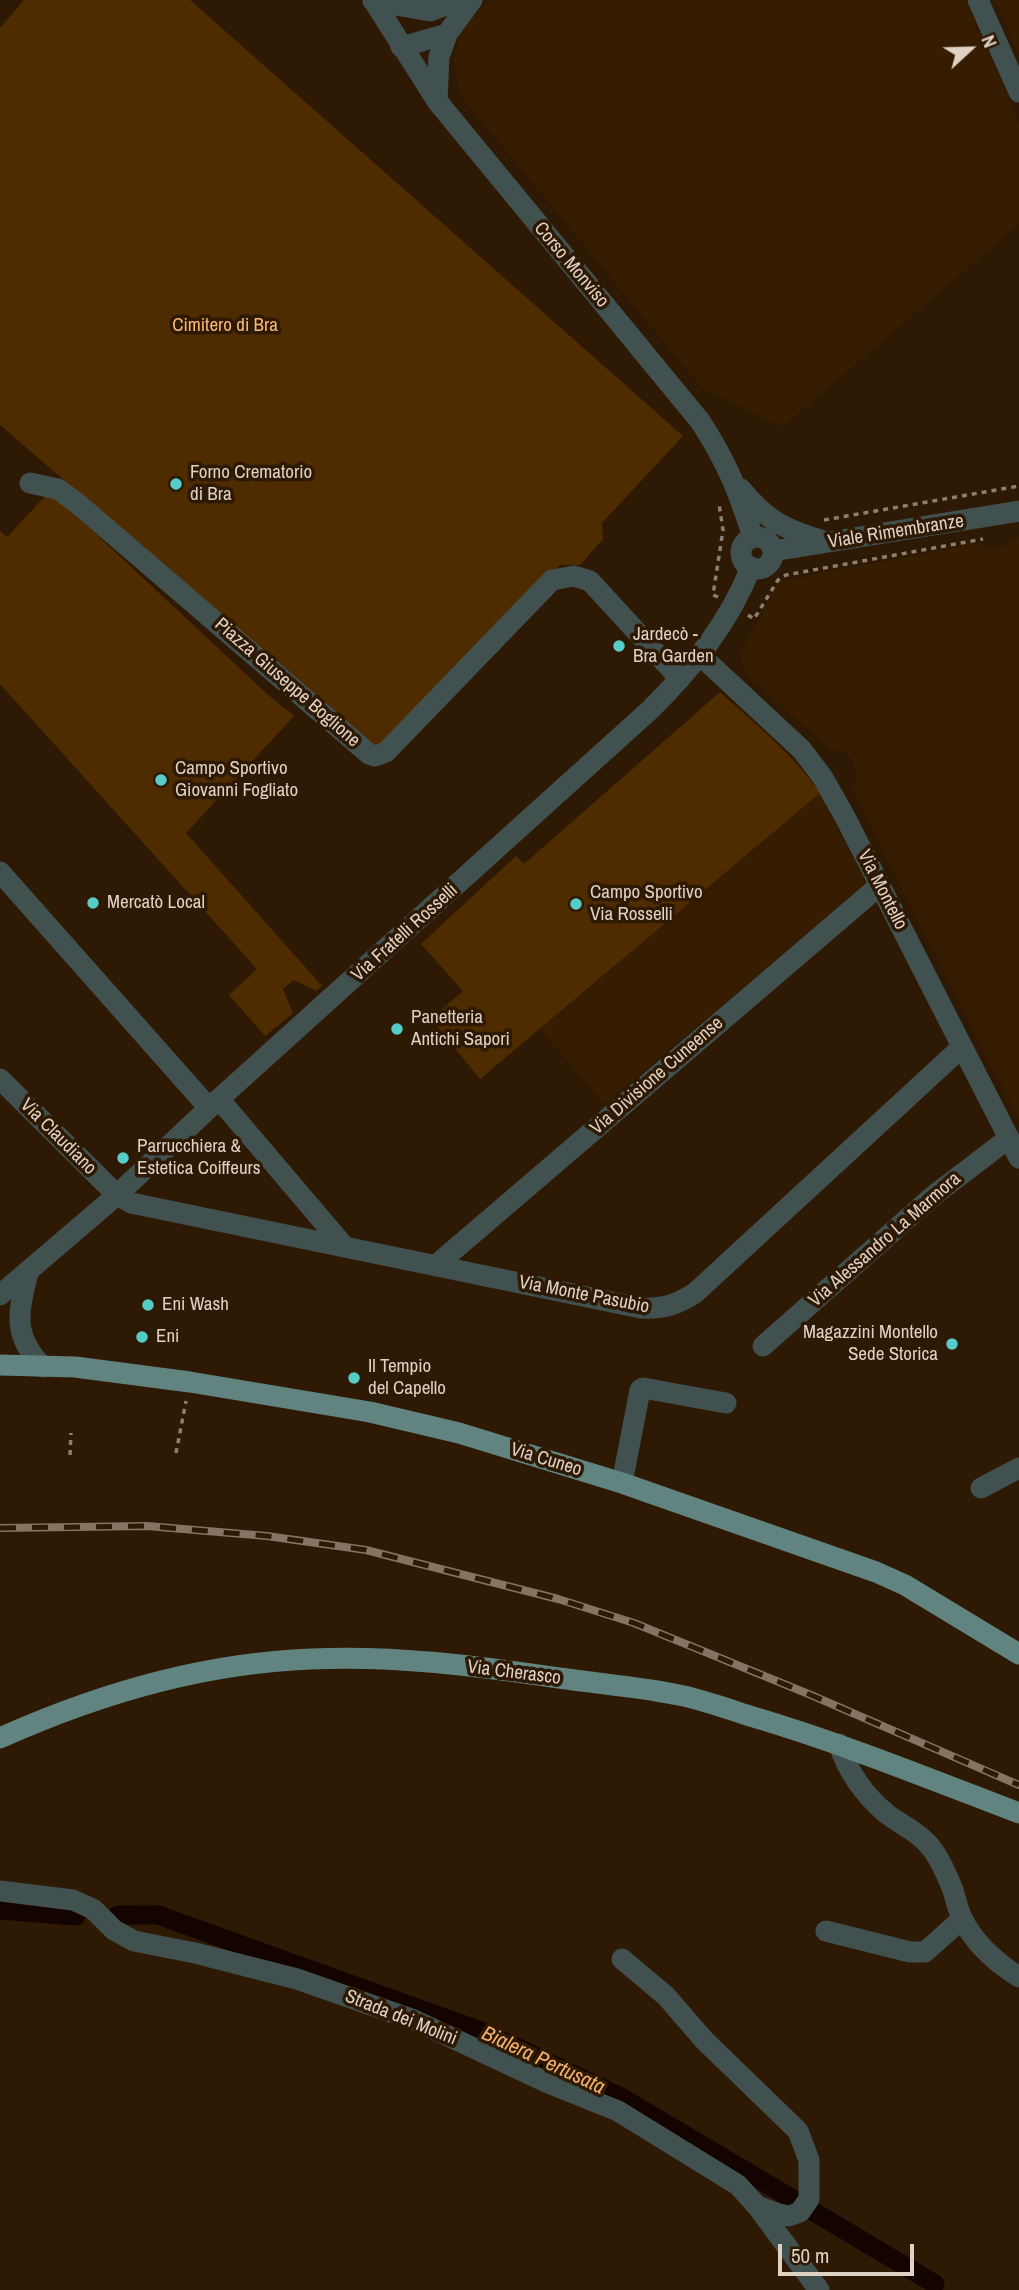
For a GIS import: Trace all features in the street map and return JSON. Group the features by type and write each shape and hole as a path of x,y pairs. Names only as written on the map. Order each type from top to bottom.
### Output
{"main road":[{"name":"Via Cuneo","path":"0,1365 115,1371 370,1412 459,1433 622,1483 876,1572 905,1585 1019,1654"},
{"name":"Via Cuneo","path":"0,1376 43,1367"},
{"name":"Via Cherasco","path":"0,1738 43,1719 122,1691 211,1670 309,1659 352,1658 426,1662 684,1696 839,1744 1019,1812"}],"street":[{"path":"373,0 430,11"},
{"name":"Corso Monviso","path":"373,0 438,101 700,421 720,452 734,481 753,537"},
{"path":"401,47 430,11 460,0"},
{"path":"438,101 439,57 447,34 472,0"},
{"path":"978,0 1019,92"},
{"path":"401,47 447,34"},
{"path":"734,481 755,507 773,522 792,532 829,542"},
{"name":"Piazza Giuseppe Boglione","path":"30,483 58,489 77,502 375,756 386,752 551,580 574,576 590,581 680,679"},
{"name":"Viale Rimembranze","path":"773,551 1019,511"},
{"path":"759,537 768,542 773,551 766,566 751,567 743,561 741,551 745,542 759,537"},
{"name":"Via Fratelli Rosselli","path":"0,1295 117,1195 651,709 701,656 741,592 751,567"},
{"name":"Via Montello","path":"701,656 802,750 823,778 1019,1158"},
{"path":"0,872 344,1246"},
{"name":"Via Divisione Cuneense","path":"435,1266 879,886"},
{"name":"Via Monte Pasubio","path":"117,1195 131,1203 641,1308 659,1309 676,1305 695,1293 962,1047"},
{"name":"Via Claudiano","path":"0,1079 117,1195"},
{"name":"Via Alessandro La Marmora","path":"764,1346 933,1196 1009,1138"},
{"path":"28,1273 20,1323 24,1344 43,1367"},
{"path":"622,1483 640,1390 643,1388 726,1403"},
{"path":"981,1488 1019,1468"},
{"path":"839,1744 845,1762 868,1795 886,1813 931,1848 952,1887 962,1919 973,1936 998,1963 1019,1978"},
{"name":"Strada dei Molini","path":"0,1891 73,1900 93,1909 114,1930 134,1941 195,1953 297,1979 414,2020 546,2082 618,2111 738,2185 757,2206 819,2290"},
{"path":"826,1931 910,1952 925,1952 962,1919"},
{"path":"622,1959 666,1996 704,2039 798,2131 809,2160 805,2206 789,2216 757,2206"}],"path":[{"path":"820,520 1019,486"},
{"path":"176,1454 185,1405"},
{"path":"70,1455 71,1433"}],"shaded area":[{"path":"490,0 965,0 1019,123 1019,224 782,427 702,388 466,102 458,88 453,59 461,32"},
{"path":"995,0 1019,0 1019,55"},
{"path":"1019,538 1019,1119 852,790 857,775 853,760 844,751 832,750 745,673 740,654 780,581 980,543 991,552"},
{"path":"820,793 866,884 605,1104 540,1029"}],"green space":[{"name":"Cimitero di Bra","path":"24,0 190,0 683,436 602,523 603,539 580,565 560,565 378,751 0,425 0,28"},
{"name":"Campo Sportivo Giovanni Fogliato","path":"50,491 294,716 186,833 322,986 316,991 294,980 283,989 293,1013 265,1036 229,995 257,969 0,684 0,531 7,537"},
{"name":"Campo Sportivo Via Rosselli","path":"720,692 786,752 820,793 480,1079 431,1019 463,991 421,944 516,856 524,864"}],"waterway":[{"name":"Bialera Pertusata","path":"0,1910 76,1916"},
{"name":"Bialera Pertusata","path":"118,1915 158,1915 489,2034 621,2097 935,2284"}],"railway":[{"path":"0,1528 147,1526 267,1536 366,1550 558,1599 634,1623 811,1695 1019,1785"}],"place":[{"name":"Forno Crematorio di Bra","path":"176,484"},
{"name":"Jardecò - Bra Garden","path":"619,646"},
{"name":"Campo Sportivo Giovanni Fogliato","path":"161,780"},
{"name":"Mercatò Local","path":"93,903"},
{"name":"Campo Sportivo Via Rosselli","path":"576,904"},
{"name":"Panetteria Antichi Sapori","path":"397,1029"},
{"name":"Parrucchiera & Estetica Coiffeurs","path":"123,1158"},
{"name":"Eni Wash","path":"148,1305"},
{"name":"Eni","path":"142,1337"},
{"name":"Magazzini Montello Sede Storica","path":"952,1344"},
{"name":"Il Tempio del Capello","path":"354,1378"}]}
